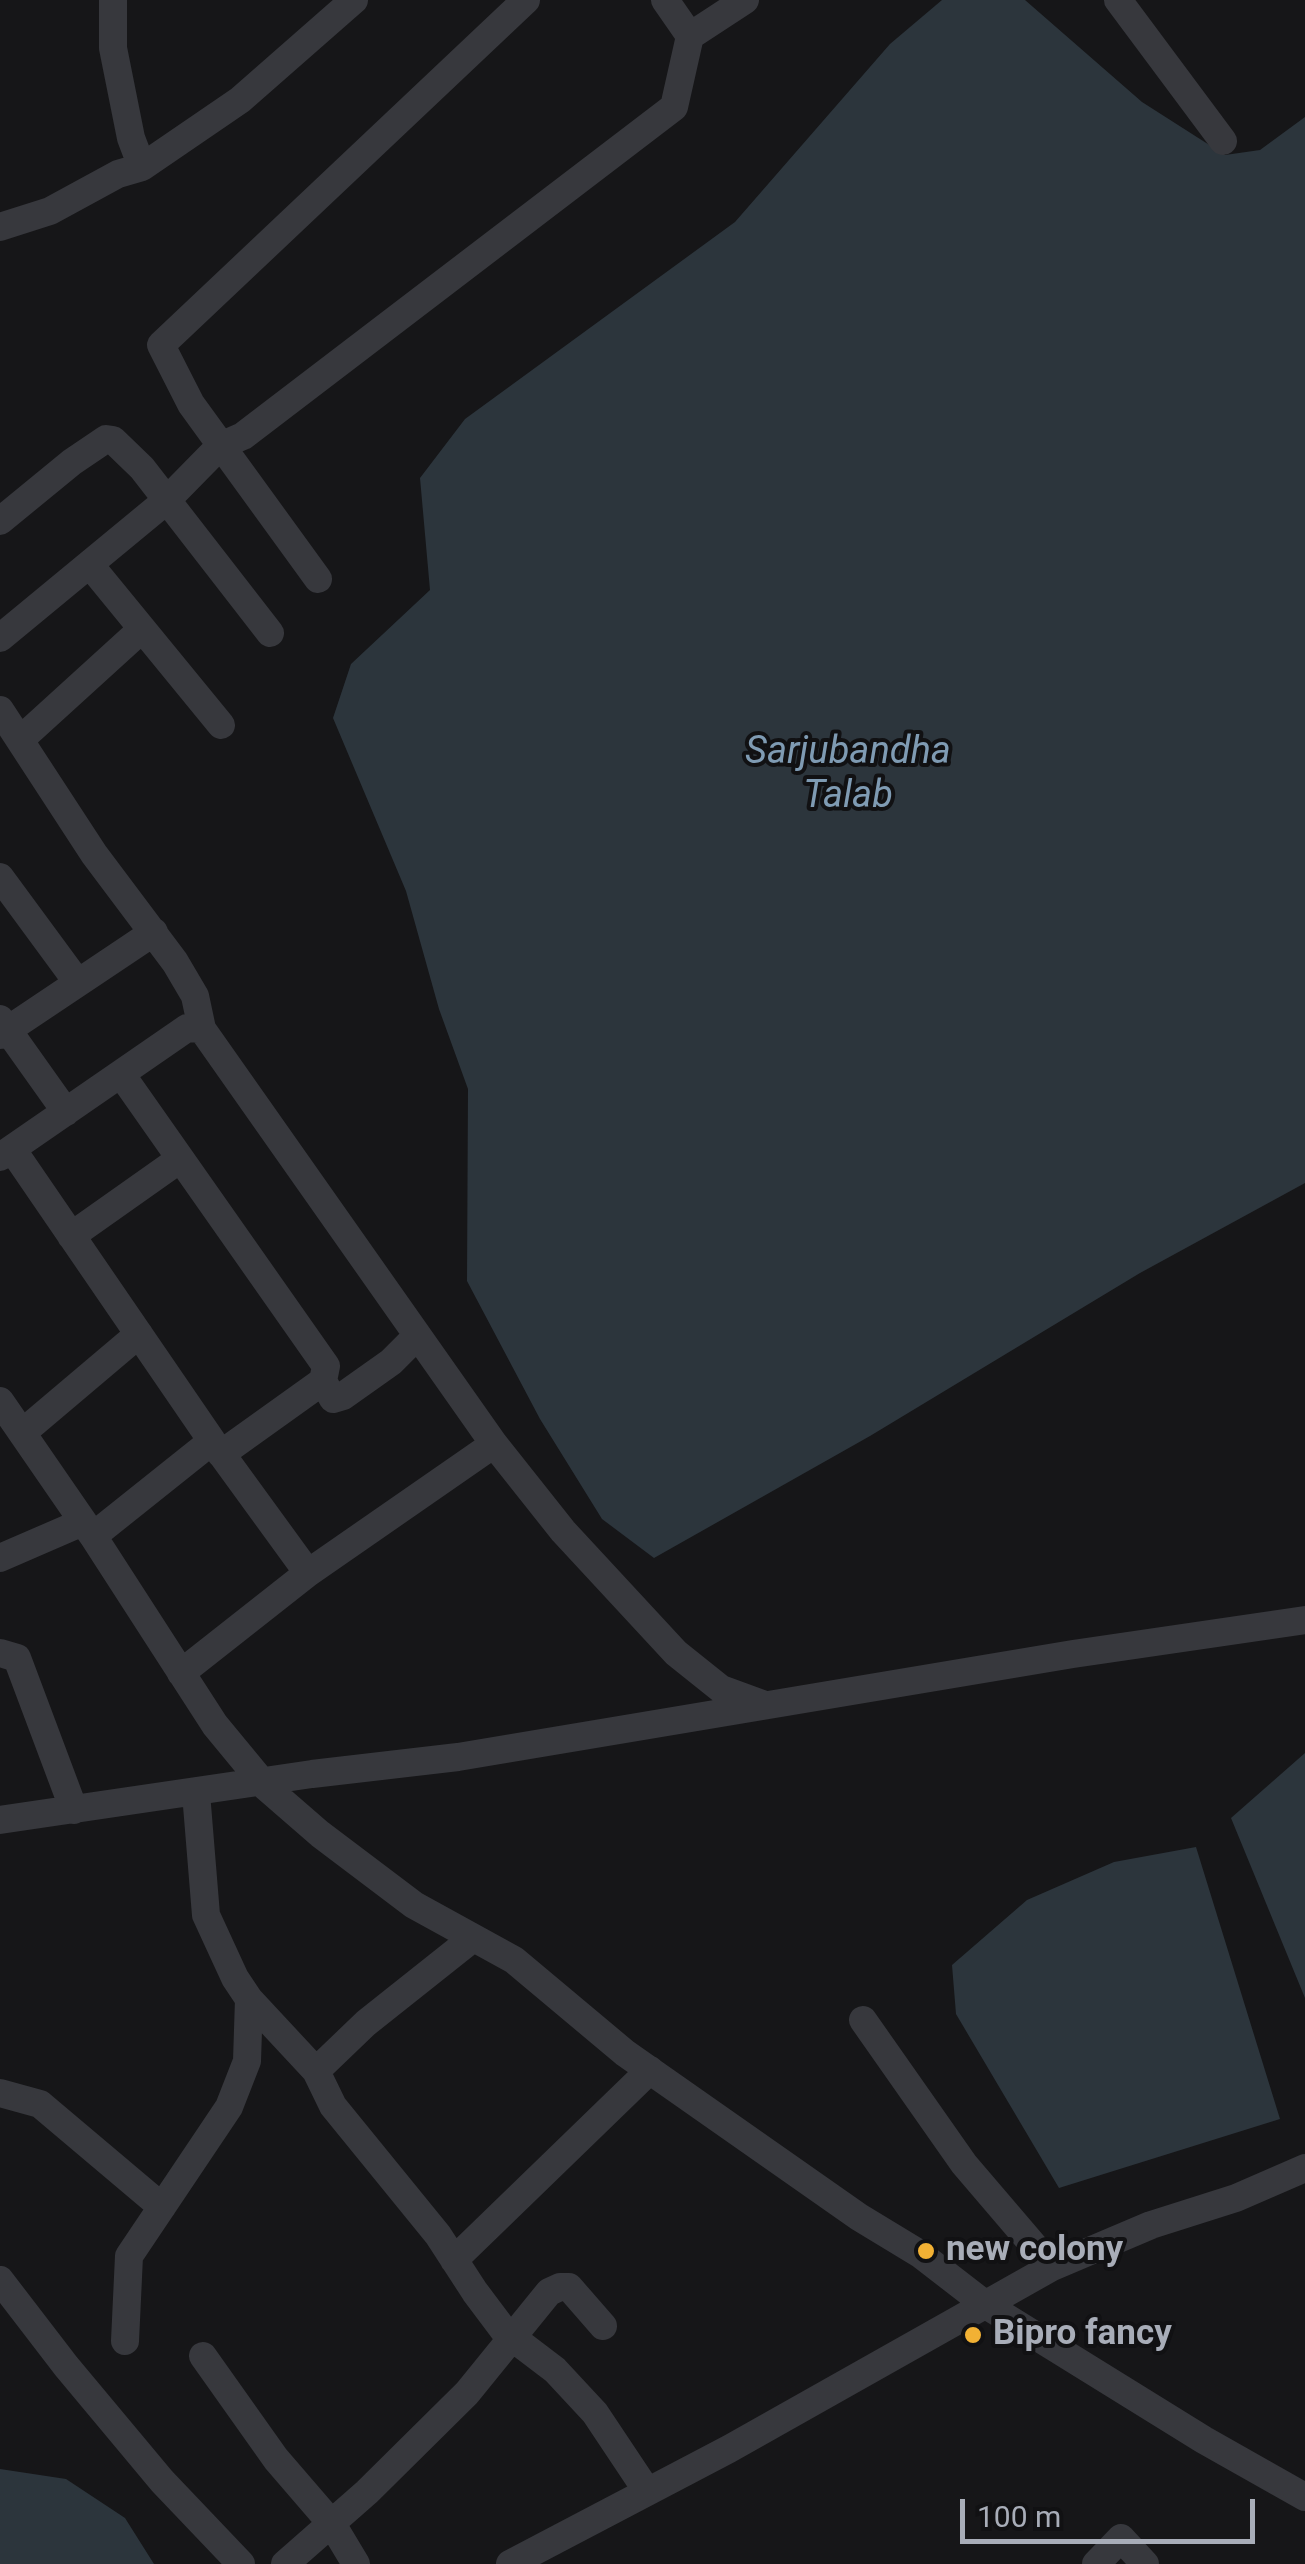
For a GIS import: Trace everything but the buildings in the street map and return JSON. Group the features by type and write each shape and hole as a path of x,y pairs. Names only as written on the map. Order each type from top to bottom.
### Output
{"street":[{"path":"113,0 113,48 130,138 142,168"},
{"path":"0,227 50,211 118,174 142,168 240,100 354,0"},
{"path":"318,579 191,404 161,345 526,0"},
{"path":"666,0 690,36"},
{"path":"0,638 168,500 220,446 244,436 674,108 690,36 745,0"},
{"path":"1128,3 1223,140"},
{"path":"0,521 106,439 124,447 270,633"},
{"path":"90,565 220,725"},
{"path":"20,740 142,630"},
{"path":"0,710 94,854 154,932 195,996 202,1029 494,1444 562,1531 676,1653 721,1689 768,1706"},
{"path":"0,877 78,983"},
{"path":"66,1112 3,1028 154,932"},
{"path":"202,1029 187,1028 6,1153 72,1236 216,1447 308,1573"},
{"path":"121,1074 326,1366 323,1381 334,1399 391,1362 418,1336"},
{"path":"72,1236 180,1159"},
{"path":"139,1334 7,1414 88,1529 215,1725 262,1782 380,1881 414,1905 514,1960 650,2070 860,2217 920,2254 986,2305 1204,2440 1305,2497"},
{"path":"0,1558 88,1529 323,1381"},
{"path":"182,1673 308,1573 494,1444"},
{"path":"0,1820 458,1757 1073,1654 1305,1620"},
{"path":"0,1653 16,1658 74,1810"},
{"path":"196,1792 206,1916 249,1999 316,2070 332,2106 438,2235 474,2292 513,2338 555,2370 595,2413 647,2491"},
{"path":"316,2070 366,2023 473,1938"},
{"path":"125,2341 128,2256 229,2107 247,2061 249,1999"},
{"path":"863,2020 964,2164 1052,2267"},
{"path":"454,2260 650,2070"},
{"path":"0,2092 40,2104 162,2208"},
{"path":"510,2564 729,2449 1052,2267 1305,2168"},
{"path":"0,2280 162,2481 240,2564"},
{"path":"285,2564 468,2393 550,2292 570,2287 603,2326"},
{"path":"203,2356 276,2460 332,2524 356,2564"},
{"path":"1096,2564 1120,2538 1144,2564"}],"water":[{"name":"Sarjubandha Talab","path":"942,0 1025,0 1142,102 1225,155 1260,150 1305,117 1305,1183 1140,1273 870,1436 654,1558 602,1519 540,1419 467,1281 468,1089 439,1009 406,891 333,718 351,664 430,590 420,478 465,419 735,222 890,44"},
{"path":"1305,1753 1305,1998 1231,1818"},
{"path":"1196,1847 1280,2119 1059,2188 956,2014 952,1965 1027,1900 1114,1862"},
{"path":"0,2469 66,2479 125,2518 154,2564 0,2564"}],"place":[{"name":"new colony","path":"926,2251"},
{"name":"Bipro fancy","path":"973,2335"}]}
